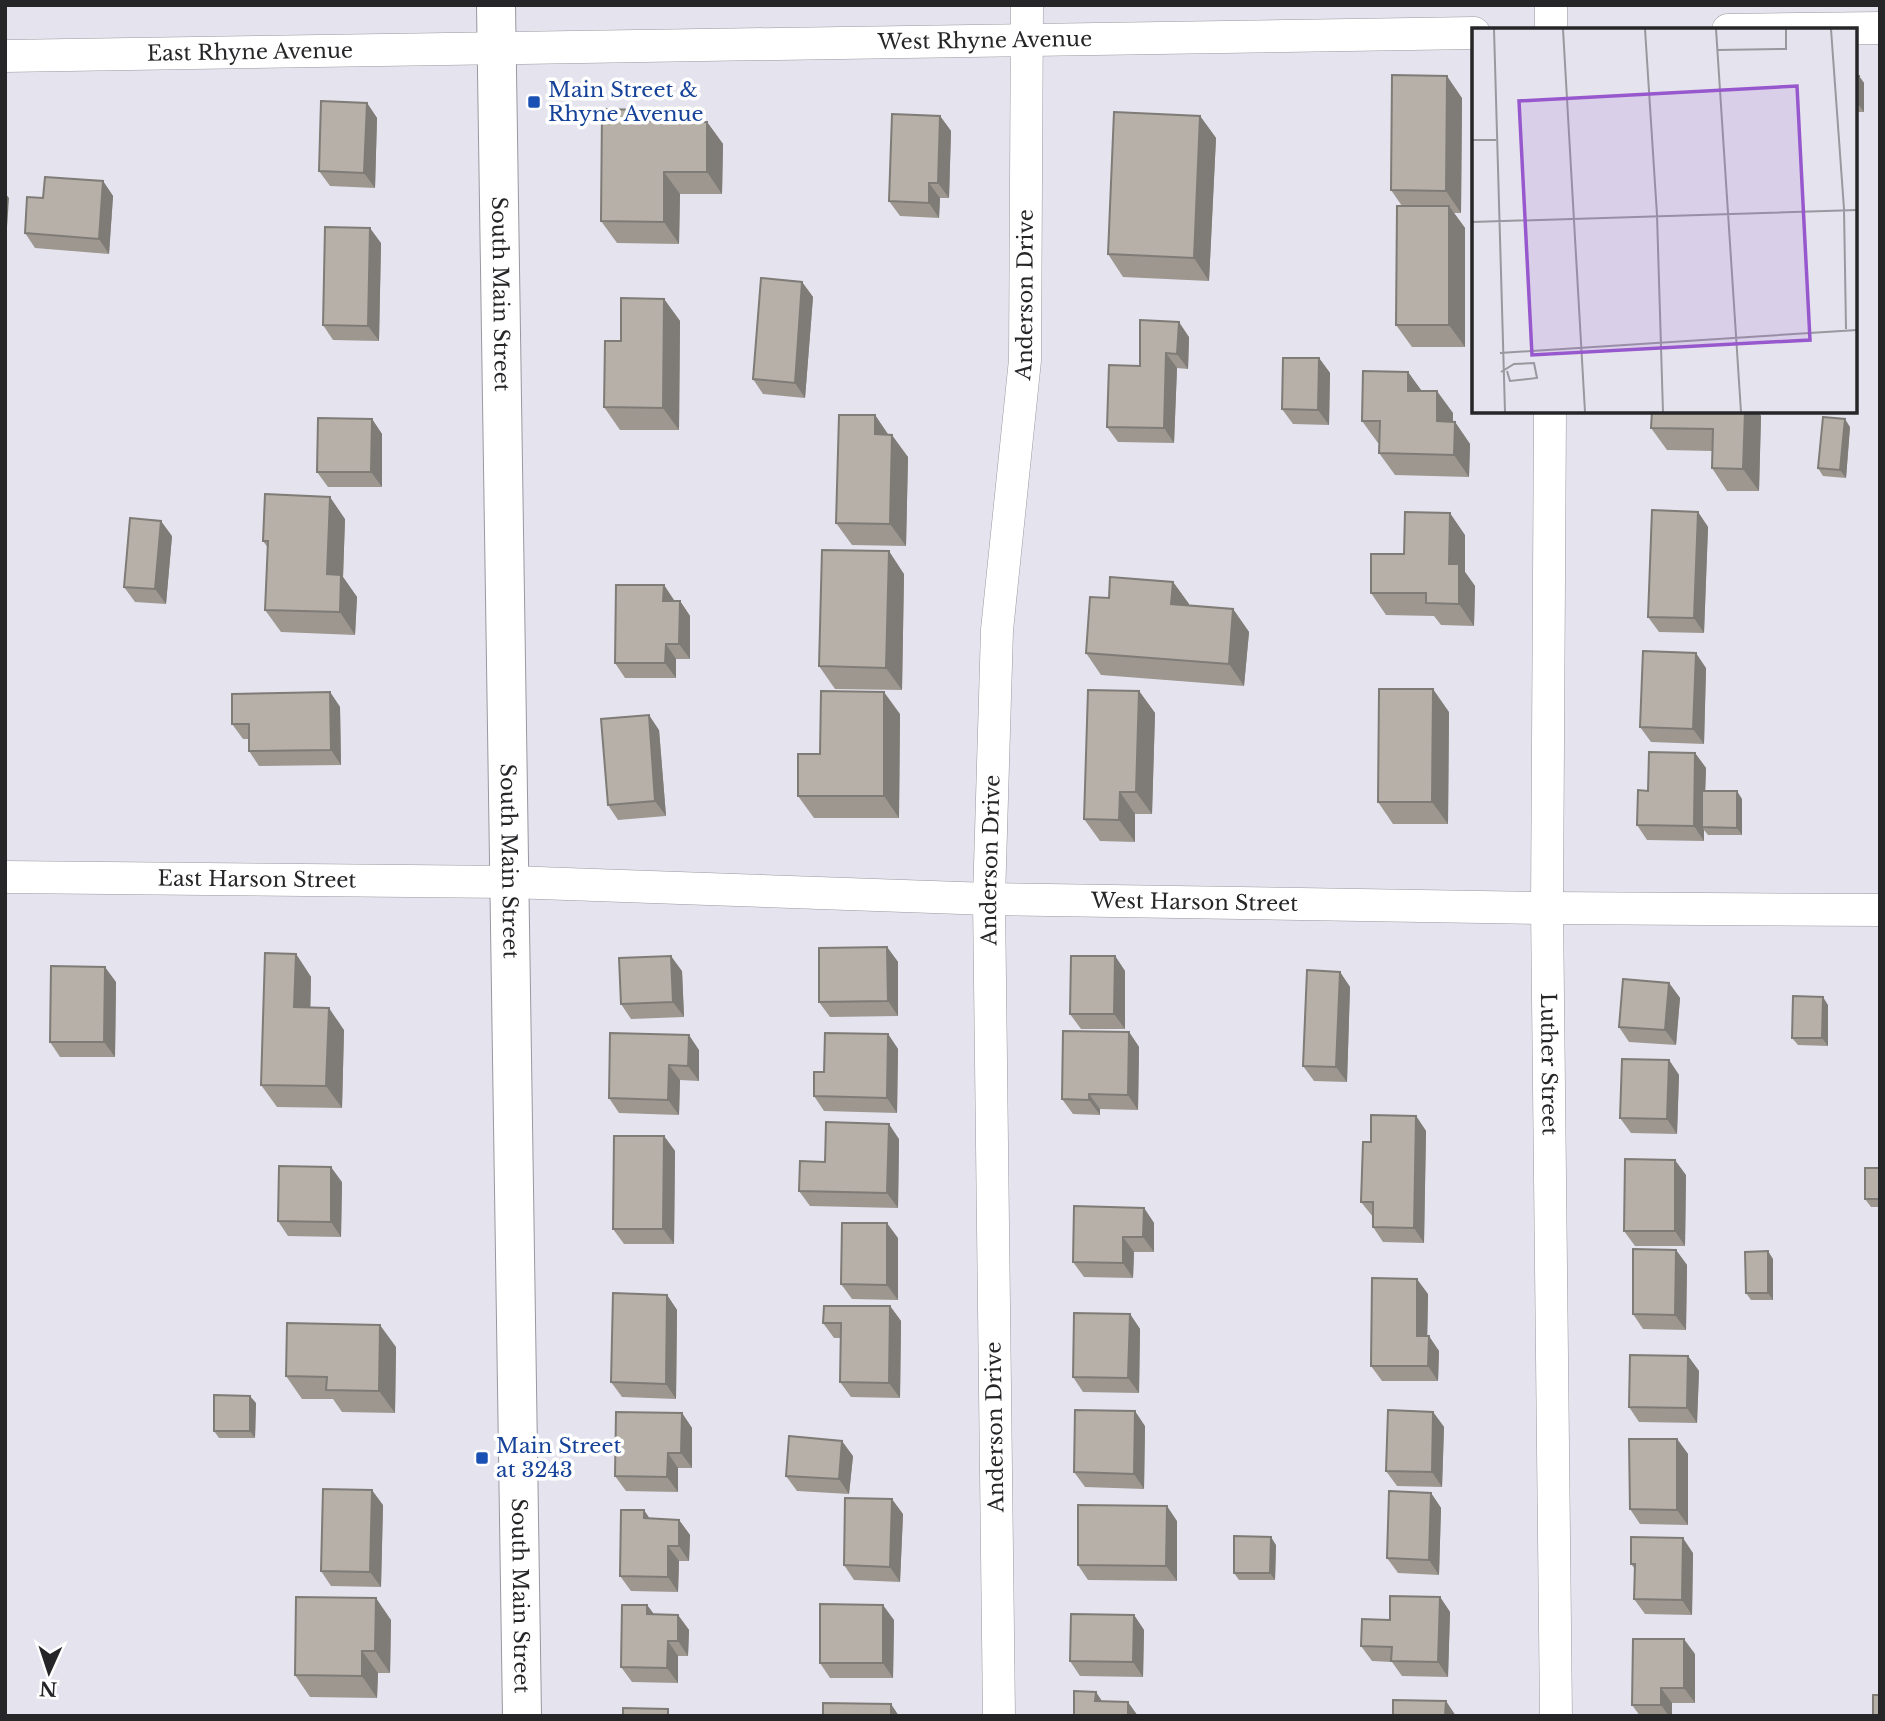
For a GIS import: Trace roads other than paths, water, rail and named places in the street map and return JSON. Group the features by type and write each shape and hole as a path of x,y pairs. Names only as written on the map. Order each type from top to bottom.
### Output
{"main road":[{"name":"South Main Street","path":"496,5 522,1716"}],"street":[{"name":"Anderson Drive","path":"999,1716 989,899 997,630 1025,360 1027,5"},
{"path":"1551,5 1551,28"},
{"path":"1857,28 1880,28"},
{"name":"West Rhyne Avenue","path":"496,49 1472,33"},
{"name":"East Rhyne Avenue","path":"5,56 496,49"},
{"name":"Luther Street","path":"1550,413 1547,908 1556,1716"},
{"name":"East Harson Street","path":"5,877 510,882"},
{"name":"West Harson Street","path":"510,882 989,899 1547,908 1880,910"}],"place":[{"name":"Main Street & Rhyne Avenue","path":"534,102"},
{"name":"Main Street at 3243","path":"482,1458"}]}
